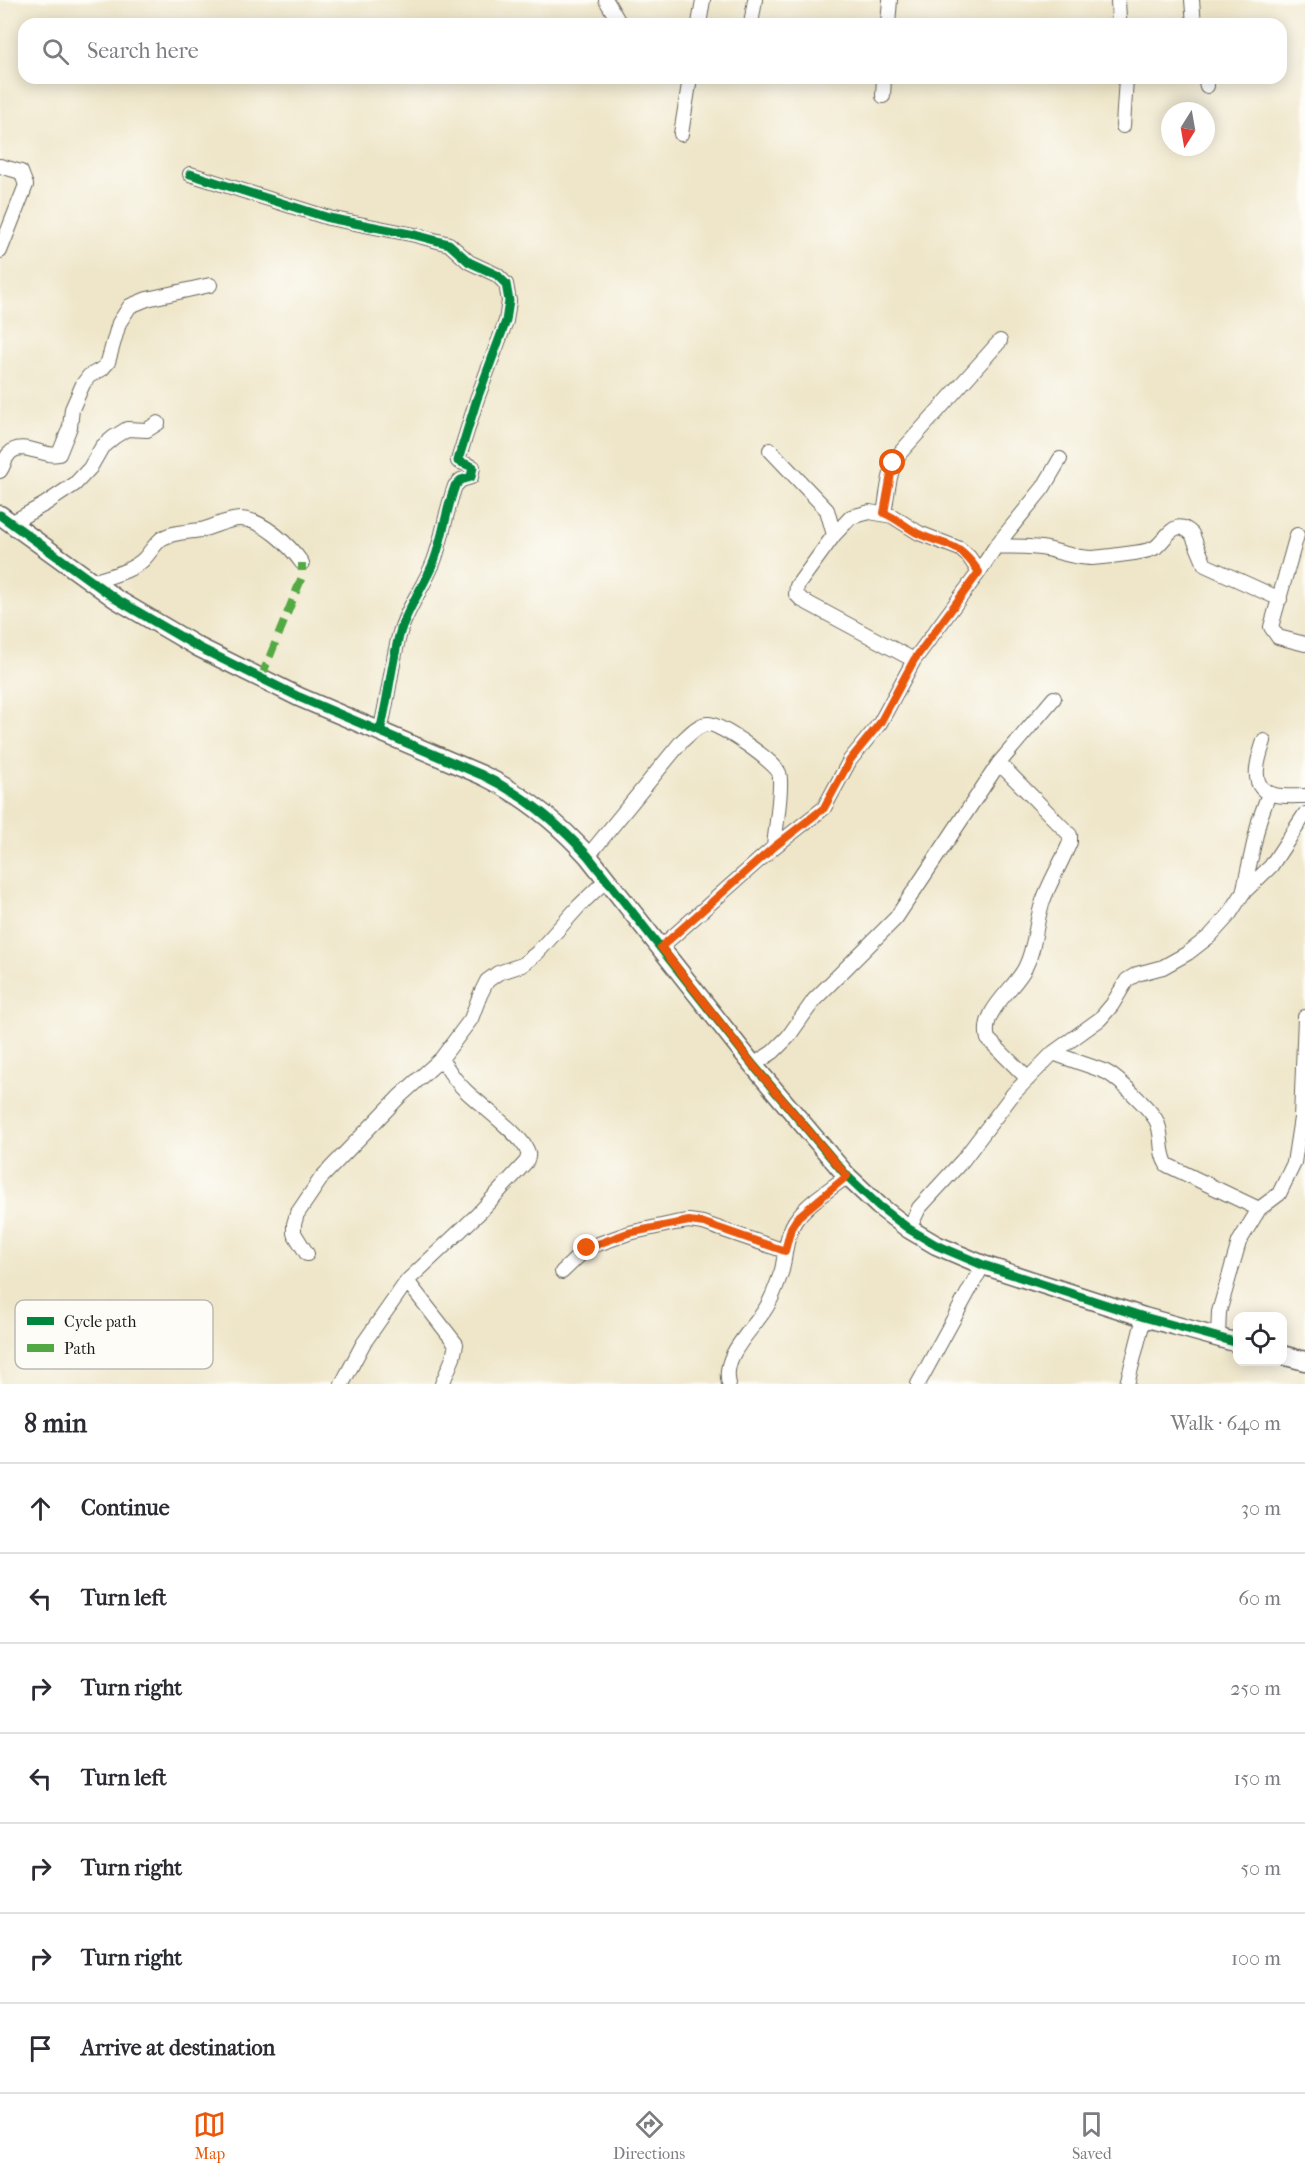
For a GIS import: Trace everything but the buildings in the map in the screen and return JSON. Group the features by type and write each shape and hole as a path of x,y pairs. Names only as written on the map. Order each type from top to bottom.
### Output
{"street":[{"path":"606,0 616,18"},
{"path":"700,18 704,0"},
{"path":"752,18 755,0"},
{"path":"888,18 890,0"},
{"path":"1118,0 1119,18"},
{"path":"1192,0 1194,18"},
{"path":"681,134 689,84"},
{"path":"883,96 884,84"},
{"path":"1123,126 1126,84"},
{"path":"0,165 21,172 26,185 0,251"},
{"path":"190,174 329,218 449,244 469,262 497,275 506,284 509,302 506,321 477,399 458,461 473,467 474,471 471,477 460,480 455,486 434,561 399,634 389,698 380,731"},
{"path":"0,471 9,454 16,449 28,449 53,456 59,454 70,427 72,409 83,384 89,376 102,369 108,362 119,323 130,306 147,299 210,285"},
{"path":"884,513 893,463 1000,341"},
{"path":"5,519 45,504 75,484 90,468 102,447 114,437 127,429 147,430 158,423"},
{"path":"770,450 826,510 834,535"},
{"path":"661,947 774,847 824,808 850,760 880,723 914,660 996,546 1043,488 1060,459"},
{"path":"826,510 851,517 870,512 884,513 919,533 960,549 969,557 979,572"},
{"path":"851,517 834,535 796,586 796,594 802,600 914,660"},
{"path":"5,519 116,598 198,647 299,697 498,782 533,806 568,834 588,856 605,881 661,947 753,1065 847,1176 879,1206 909,1229 936,1245 983,1265 1143,1317 1233,1341"},
{"path":"93,582 130,569 142,561 161,539 173,534 207,529 231,520 242,519 256,524 278,537 292,549 302,563"},
{"path":"996,546 1032,547 1091,558 1138,552 1155,547 1172,530 1182,528 1192,534 1205,566 1280,599"},
{"path":"1297,535 1271,627 1281,639 1305,644"},
{"path":"753,1065 773,1052 788,1037 814,1000 896,918 999,763 1054,698"},
{"path":"588,856 682,741 699,726 709,723 755,750 773,764 780,774 774,847"},
{"path":"1264,741 1256,765 1257,778 1269,793 1305,796"},
{"path":"999,763 1070,835 1070,842 1042,902 1026,966 987,1023 988,1039 1028,1079"},
{"path":"1243,893 1259,821 1269,793"},
{"path":"909,1229 919,1208 963,1160 1013,1094 1053,1053 1100,1019 1131,976 1163,967 1199,945 1229,915 1243,893 1271,866 1305,814"},
{"path":"307,1254 294,1233 294,1224 297,1214 322,1177 399,1097 441,1059 471,1019 488,981 498,973 522,965 537,953 605,881"},
{"path":"1218,1337 1219,1312 1239,1242 1259,1209 1279,1194 1294,1163 1301,1118 1305,1017"},
{"path":"1053,1053 1108,1073 1140,1101 1156,1119 1160,1130 1163,1158 1167,1165 1259,1209"},
{"path":"342,1384 363,1344 408,1281 478,1214 526,1162 528,1156 528,1151 495,1114 462,1088 441,1059"},
{"path":"729,1384 730,1362 739,1345 767,1307 782,1270 791,1228 798,1217 847,1176"},
{"path":"562,1272 587,1248 628,1233 689,1221 704,1223 785,1251"},
{"path":"918,1384 983,1265"},
{"path":"408,1281 456,1344 442,1384"},
{"path":"1127,1384 1143,1317"},
{"path":"1287,1356 1305,1361"}],"marked path":[{"path":"261,678 302,577 302,563"}],"cycle path":[{"path":"190,174 329,218 449,244 469,262 497,275 506,284 509,301 506,321 477,399 458,461 473,467 471,477 461,480 455,486 434,561 402,626 380,731"},
{"path":"0,515 116,599 198,647 299,697 482,775 539,810 588,856 753,1065 847,1176 879,1206 909,1229 936,1245 983,1265 1144,1317 1233,1342"}],"route":[{"path":"587,1248 628,1233 689,1221 704,1223 785,1251 791,1228 798,1217 847,1176 753,1065 661,947 774,847 824,808 850,760 880,723 914,660 979,572 969,557 960,549 919,533 884,513 893,463"}]}
